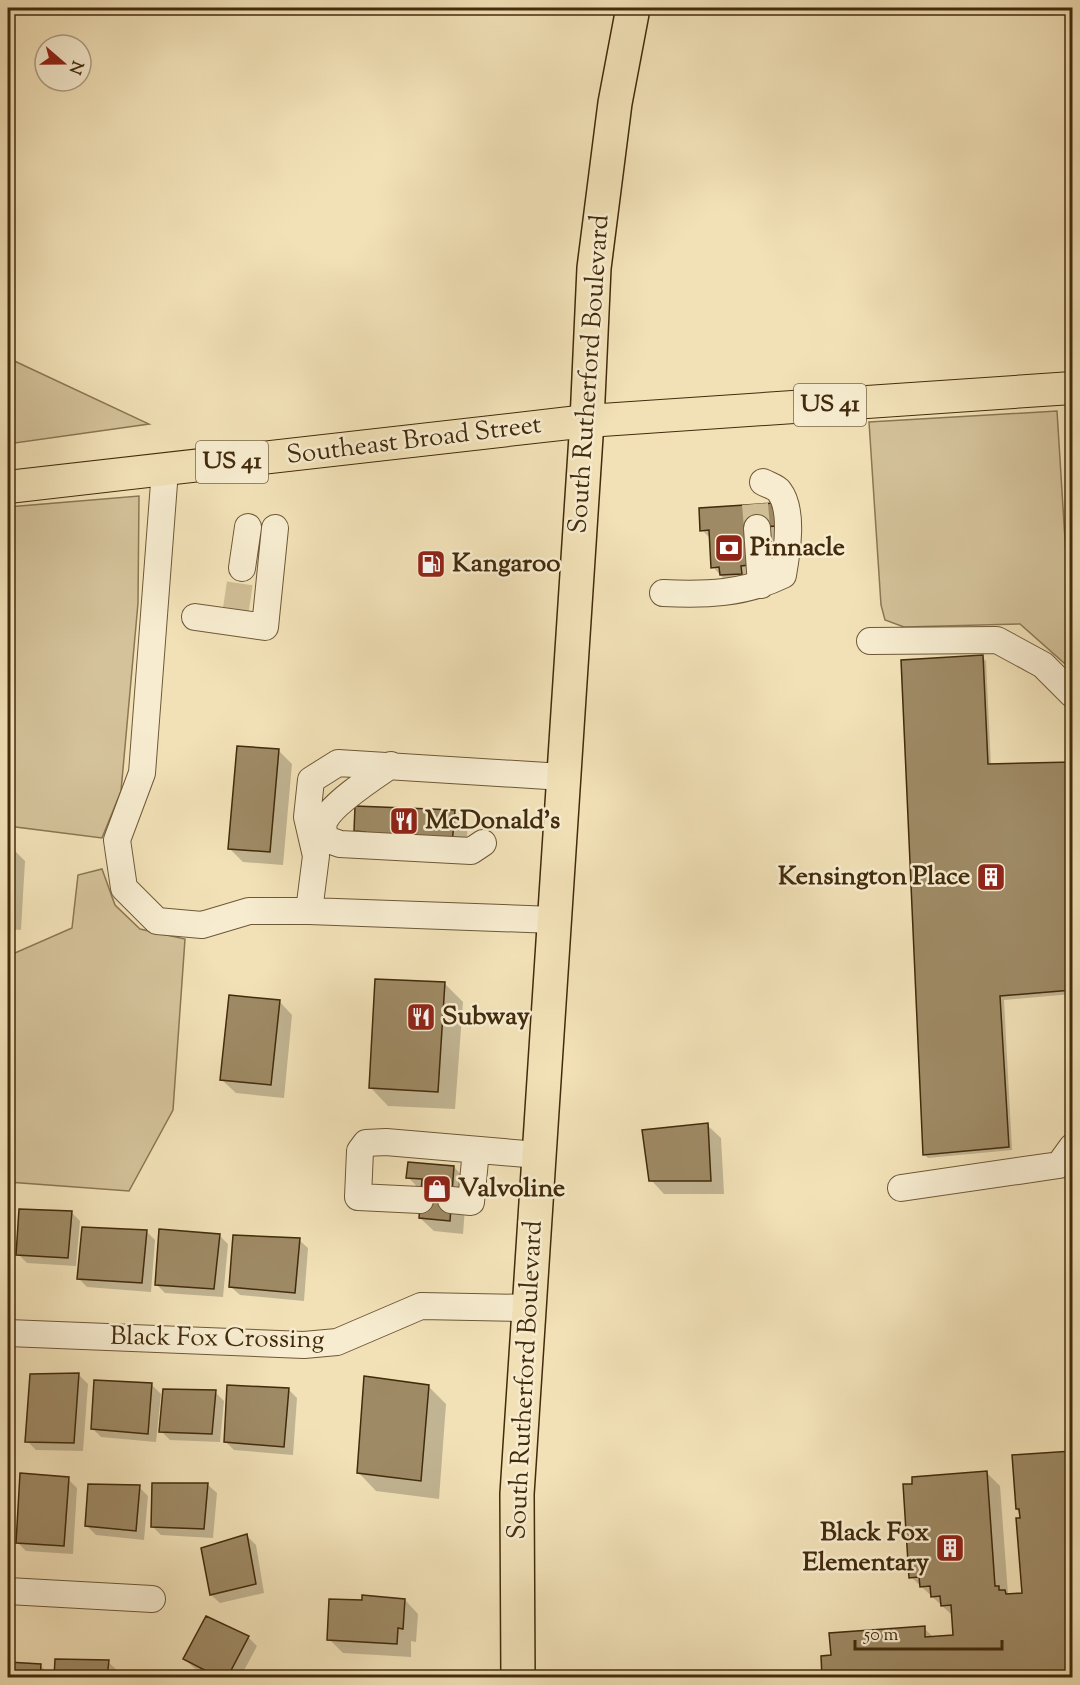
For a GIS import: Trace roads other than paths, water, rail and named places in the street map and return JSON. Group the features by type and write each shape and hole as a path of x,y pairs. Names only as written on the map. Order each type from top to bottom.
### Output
{"highway":[{"name":"South Rutherford Boulevard","path":"518,1677 517,1494 587,421 594,268 615,103 633,8"}],"main road":[{"name":"Southeast Broad Street","path":"8,487 587,421 1072,388"}],"street":[{"path":"165,470 142,773 117,840 124,888 157,921 202,925 249,911 554,920"},
{"path":"663,593 704,594 742,590 761,585 783,574 788,543 786,504 778,489 757,499 761,585"},
{"path":"242,568 248,527"},
{"path":"195,618 235,616 265,627 275,528"},
{"path":"870,641 997,640 1043,665 1072,694"},
{"path":"309,911 321,854 307,817 311,780 338,763 386,765 490,779 563,777"},
{"path":"386,765 341,803 325,820 326,839 340,844 471,851 483,843"},
{"path":"420,1200 358,1197 360,1152 366,1143 386,1142 538,1155"},
{"path":"902,1188 1059,1165 1072,1147"},
{"path":"451,1200 471,1202 476,1150"},
{"name":"Black Fox Crossing","path":"8,1333 304,1345 337,1342 421,1306 528,1308"},
{"path":"8,1591 152,1599"}],"tunnel":[{"path":"755,504 757,528"},
{"path":"236,609 242,568"}],"place":[{"name":"Pinnacle","path":"729,548"},
{"name":"Kangaroo","path":"431,564"},
{"name":"McDonald's","path":"404,821"},
{"name":"Kensington Place","path":"991,877"},
{"name":"Subway","path":"421,1017"},
{"name":"Valvoline","path":"437,1189"},
{"name":"Black Fox Elementary","path":"950,1548"}]}
